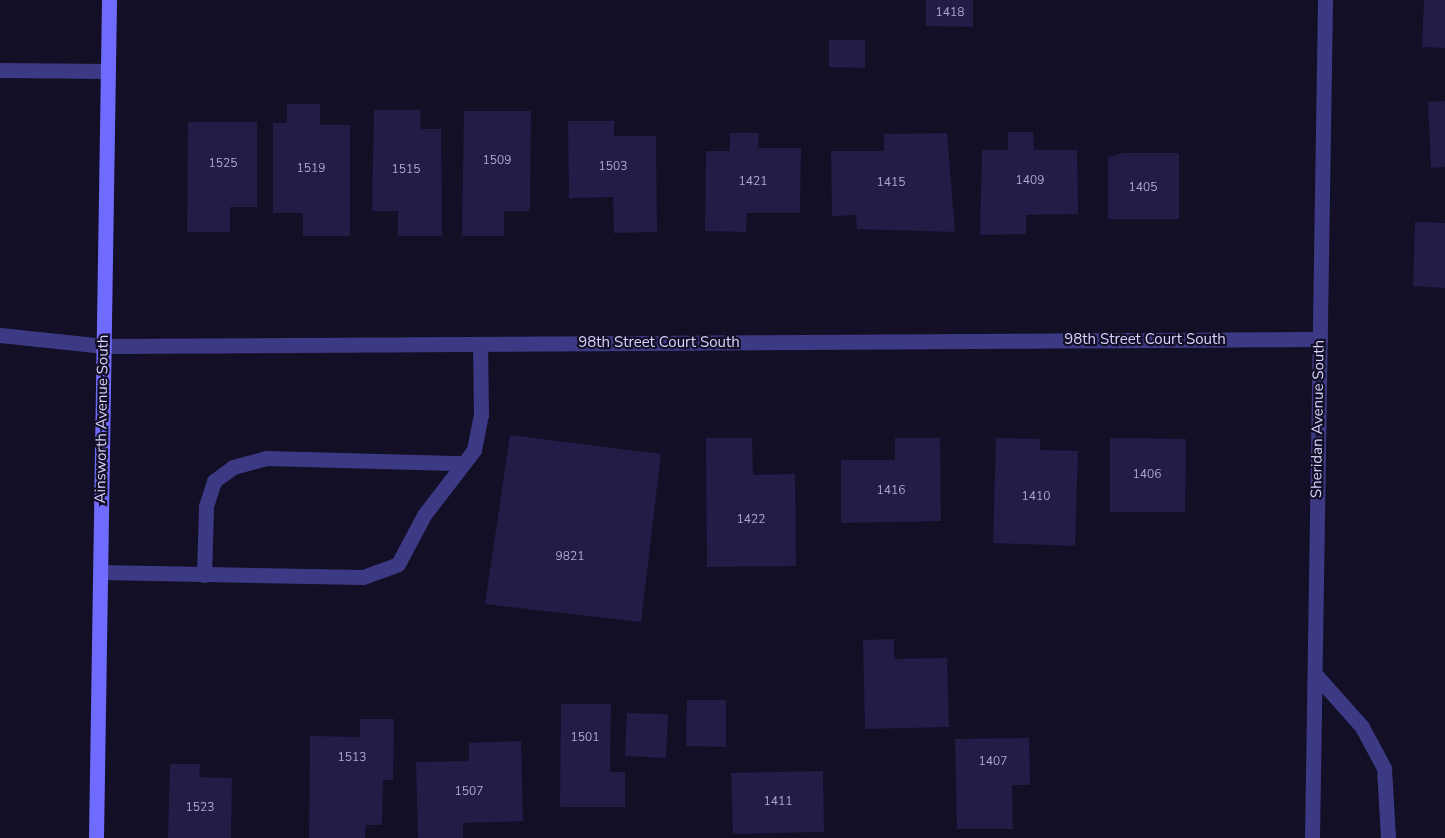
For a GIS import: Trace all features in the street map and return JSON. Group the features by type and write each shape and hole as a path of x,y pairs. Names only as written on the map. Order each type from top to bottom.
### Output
{"street":[{"name":"Ainsworth Avenue South","path":"96,838 109,0"},
{"name":"Sheridan Avenue South","path":"1312,838 1325,0"},
{"path":"0,70 108,71"},
{"name":"98th Street Court South","path":"0,334 104,346 1320,339"},
{"path":"100,572 363,577 398,564 424,514 474,450 481,415 480,344"},
{"path":"204,575 206,506 214,481 232,467 266,458 463,463"},
{"path":"1315,674 1362,727 1384,768 1388,838"}],"building":[{"path":"926,0 973,0 973,27 926,26"},
{"path":"1424,0 1445,0 1445,48 1422,47"},
{"path":"829,40 865,40 865,68 829,67"},
{"path":"1445,101 1445,167 1431,168 1428,102"},
{"path":"287,104 320,104 320,125 350,125 350,236 303,236 303,213 273,213 273,123 287,123"},
{"path":"374,110 420,110 421,129 441,129 442,236 398,236 398,211 372,211"},
{"path":"464,111 531,111 530,211 504,211 504,236 462,236"},
{"path":"568,121 614,121 614,136 656,136 657,232 614,233 613,197 569,198"},
{"path":"188,122 257,122 257,207 230,207 230,232 187,232"},
{"path":"1008,132 1033,132 1034,150 1077,150 1078,214 1026,215 1026,234 980,235 982,150 1008,150"},
{"path":"730,133 759,133 758,148 801,148 800,213 747,213 746,232 705,231 706,151 730,151"},
{"path":"947,133 955,232 857,229 856,215 832,216 831,151 884,151 884,134"},
{"path":"1123,153 1179,153 1179,219 1108,219 1108,157"},
{"path":"1415,222 1445,223 1445,288 1413,286"},
{"path":"510,435 661,454 641,622 485,604"},
{"path":"706,438 752,438 753,475 795,474 796,566 707,567"},
{"path":"895,438 940,438 941,521 841,523 841,460 895,460"},
{"path":"996,438 1040,439 1040,450 1078,451 1075,546 993,543"},
{"path":"1110,438 1186,439 1185,512 1110,512"},
{"path":"894,639 894,659 947,658 949,727 865,729 863,640"},
{"path":"687,700 726,700 726,747 686,746"},
{"path":"561,704 611,704 610,772 625,772 625,807 560,807"},
{"path":"627,713 668,714 666,758 625,756"},
{"path":"360,719 394,719 393,780 383,780 382,825 366,825 365,838 309,838 310,736 360,737"},
{"path":"1029,738 1030,785 1012,785 1013,829 957,829 955,739"},
{"path":"521,741 523,821 463,823 463,838 418,838 416,762 469,761 469,743"},
{"path":"170,764 200,764 199,777 232,778 231,838 168,838"},
{"path":"823,771 824,832 733,834 731,773"}]}
